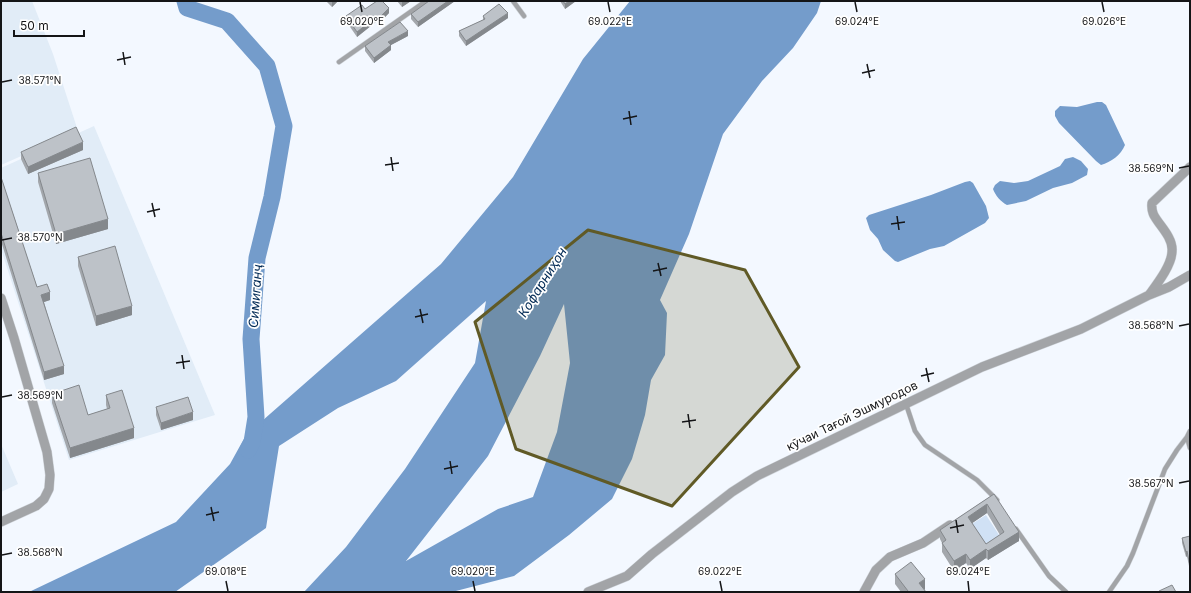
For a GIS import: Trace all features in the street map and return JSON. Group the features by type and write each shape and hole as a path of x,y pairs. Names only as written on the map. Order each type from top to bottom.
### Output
{"street":[{"path":"1149,295 1161,279 1172,251 1166,232 1154,216 1151,209 1152,204 1190,167"},
{"name":"кӯчаи Тағой Эшмуродов","path":"588,592 627,576 658,549 732,492 757,476 982,367 1081,329 1149,295 1169,287 1190,275"},
{"path":"1,298 14,338 46,452 50,475 49,489 44,499 36,506 1,522"},
{"path":"983,503 994,496"},
{"path":"864,592 876,570 890,557 923,543 960,518"}],"lane":[{"path":"339,62 426,1"},
{"path":"512,1 524,16"},
{"path":"906,404 915,431 925,445 977,480 994,496 999,504"},
{"path":"1109,592 1127,566 1133,553 1165,469 1190,431"},
{"path":"1187,437 1190,448"},
{"path":"1015,527 1049,576 1066,592"}],"highlighted area":[{"path":"588,230 745,270 799,367 672,506 516,449 475,322"}],"shaded area":[{"path":"1,1 32,1 53,54 78,131 1,165"},
{"path":"94,126 215,415 69,460 1,249 1,168"},
{"path":"1,444 18,484 1,492"},
{"path":"986,515 1003,541 986,552 964,529"}],"water":[{"name":"Кофарниҳон","path":"630,1 821,1 817,13 793,48 762,81 723,134 689,234 660,300 667,313 665,355 651,380 645,415 632,459 612,499 569,535 514,576 452,592 304,592 346,547 405,469 475,363 486,301 396,381 338,408 279,446 266,528 175,592 29,592 176,522 230,464 246,435 441,264 513,177 583,59","holes":["564,304 570,363 557,432 533,497 498,509 406,561 488,456 540,356"]},
{"path":"1102,102 1106,105 1125,145 1115,158 1101,165 1059,123 1055,116 1055,111 1060,106 1077,107"},
{"path":"1073,157 1081,161 1088,169 1087,175 1072,183 1053,188 1026,201 1007,205 1000,200 993,189 1000,181 1014,183 1028,181 1060,166 1065,159"},
{"path":"970,181 973,183 986,206 989,218 985,223 944,246 930,249 898,262 883,250 878,239 870,230 866,218 869,215"}],"building":[{"path":"377,1 382,1 389,8 379,18 377,16 357,32 346,16 362,5 365,9"},
{"path":"429,1 448,1 418,22 411,14"},
{"path":"499,4 508,13 466,41 459,31 485,19 483,16"},
{"path":"400,22 408,31 388,42 391,45 374,58 365,46"},
{"path":"76,127 83,142 28,167 21,152"},
{"path":"90,158 108,219 56,234 38,173"},
{"path":"1,177 37,287 47,284 50,292 41,295 64,366 44,372 1,233"},
{"path":"115,246 132,306 96,316 78,257"},
{"path":"79,385 88,415 110,408 106,395 122,390 134,428 70,448 52,394"},
{"path":"188,397 193,412 161,423 156,407"},
{"path":"994,494 1019,532 988,551 986,549 970,560 966,554 954,561 942,543 946,540 940,530","holes":["987,504 1004,532 986,544 968,517"]},
{"path":"1190,536 1190,566 1187,551 1186,552 1182,538"},
{"path":"911,562 925,579 919,583 926,592 906,592 908,591 895,574"},
{"path":"1172,585 1176,592 1159,591"}],"waterway":[{"name":"Симиганҷ","path":"185,1 187,8 227,21 267,66 284,126 272,197 257,258 251,339 256,417 252,442 248,450"}]}
